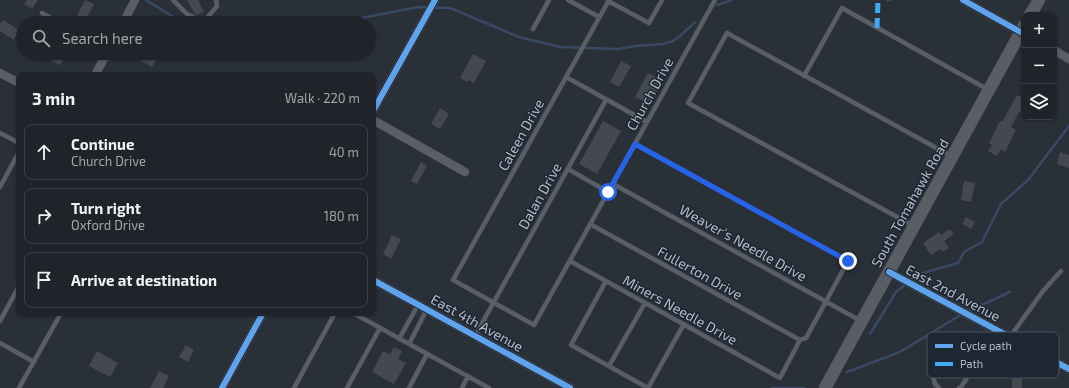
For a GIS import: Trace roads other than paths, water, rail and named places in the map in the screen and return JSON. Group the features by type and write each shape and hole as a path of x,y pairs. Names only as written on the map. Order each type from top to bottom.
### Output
{"main road":[{"path":"1032,12 1038,0"},
{"name":"South Tomahawk Road","path":"824,388 1021,34"}],"street":[{"path":"127,16 135,0"},
{"path":"376,106 435,0"},
{"path":"963,0 1021,30"},
{"path":"1057,52 1069,59"},
{"path":"97,72 103,60"},
{"path":"0,73 16,81"},
{"path":"376,122 465,172"},
{"name":"East 2nd Avenue","path":"889,272 1000,332"},
{"name":"East 4th Avenue","path":"376,282 570,388"},
{"path":"222,388 261,316"},
{"name":"East 2nd Avenue","path":"1059,364 1069,369"}],"lane":[{"path":"173,0 191,16"},
{"path":"209,16 217,6 216,0"},
{"path":"533,29 549,0"},
{"path":"568,0 599,18"},
{"path":"608,0 649,23 662,0"},
{"name":"Caleen Drive","path":"494,303 453,280 608,0"},
{"name":"Church Drive","path":"494,303 534,325 715,0"},
{"path":"804,76 842,8 989,90"},
{"path":"42,13 47,16"},
{"path":"914,227 688,103 727,33 953,157"},
{"path":"566,77 647,122"},
{"name":"Dalan Drive","path":"475,336 606,100"},
{"path":"0,133 16,141"},
{"path":"635,144 848,261 806,338 800,340"},
{"path":"0,187 16,158"},
{"path":"568,169 608,192"},
{"name":"Weaver's Needle Drive","path":"613,184 862,321"},
{"name":"Fullerton Drive","path":"590,224 800,340"},
{"name":"Miners Needle Drive","path":"570,261 780,378 800,340"},
{"path":"1014,332 1043,291 1061,271"},
{"path":"606,281 571,345 648,388 684,324"},
{"path":"0,321 16,292"},
{"path":"609,366 645,303"},
{"path":"399,338 418,304"},
{"path":"409,344 427,310"},
{"path":"19,388 59,316"},
{"path":"294,388 333,316"},
{"path":"358,316 489,388"},
{"path":"348,388 380,328"},
{"path":"0,343 34,362"},
{"path":"409,388 428,354"},
{"path":"462,388 468,376"},
{"path":"934,378 935,384 939,388"},
{"path":"958,388 961,387 967,378"}],"waterway":[{"path":"146,0 172,16"},
{"path":"717,5 732,0"},
{"path":"372,16 418,7 450,8 519,37 560,47 618,49 663,44 673,41 695,22"},
{"path":"910,280 916,275 958,263 964,252 982,242 1001,204 1028,180 1069,126"},
{"path":"870,334 896,292 906,284"},
{"path":"966,312 1010,292"},
{"path":"933,332 962,314"},
{"path":"847,372 900,352 927,335"},
{"path":"772,388 804,388"}]}
